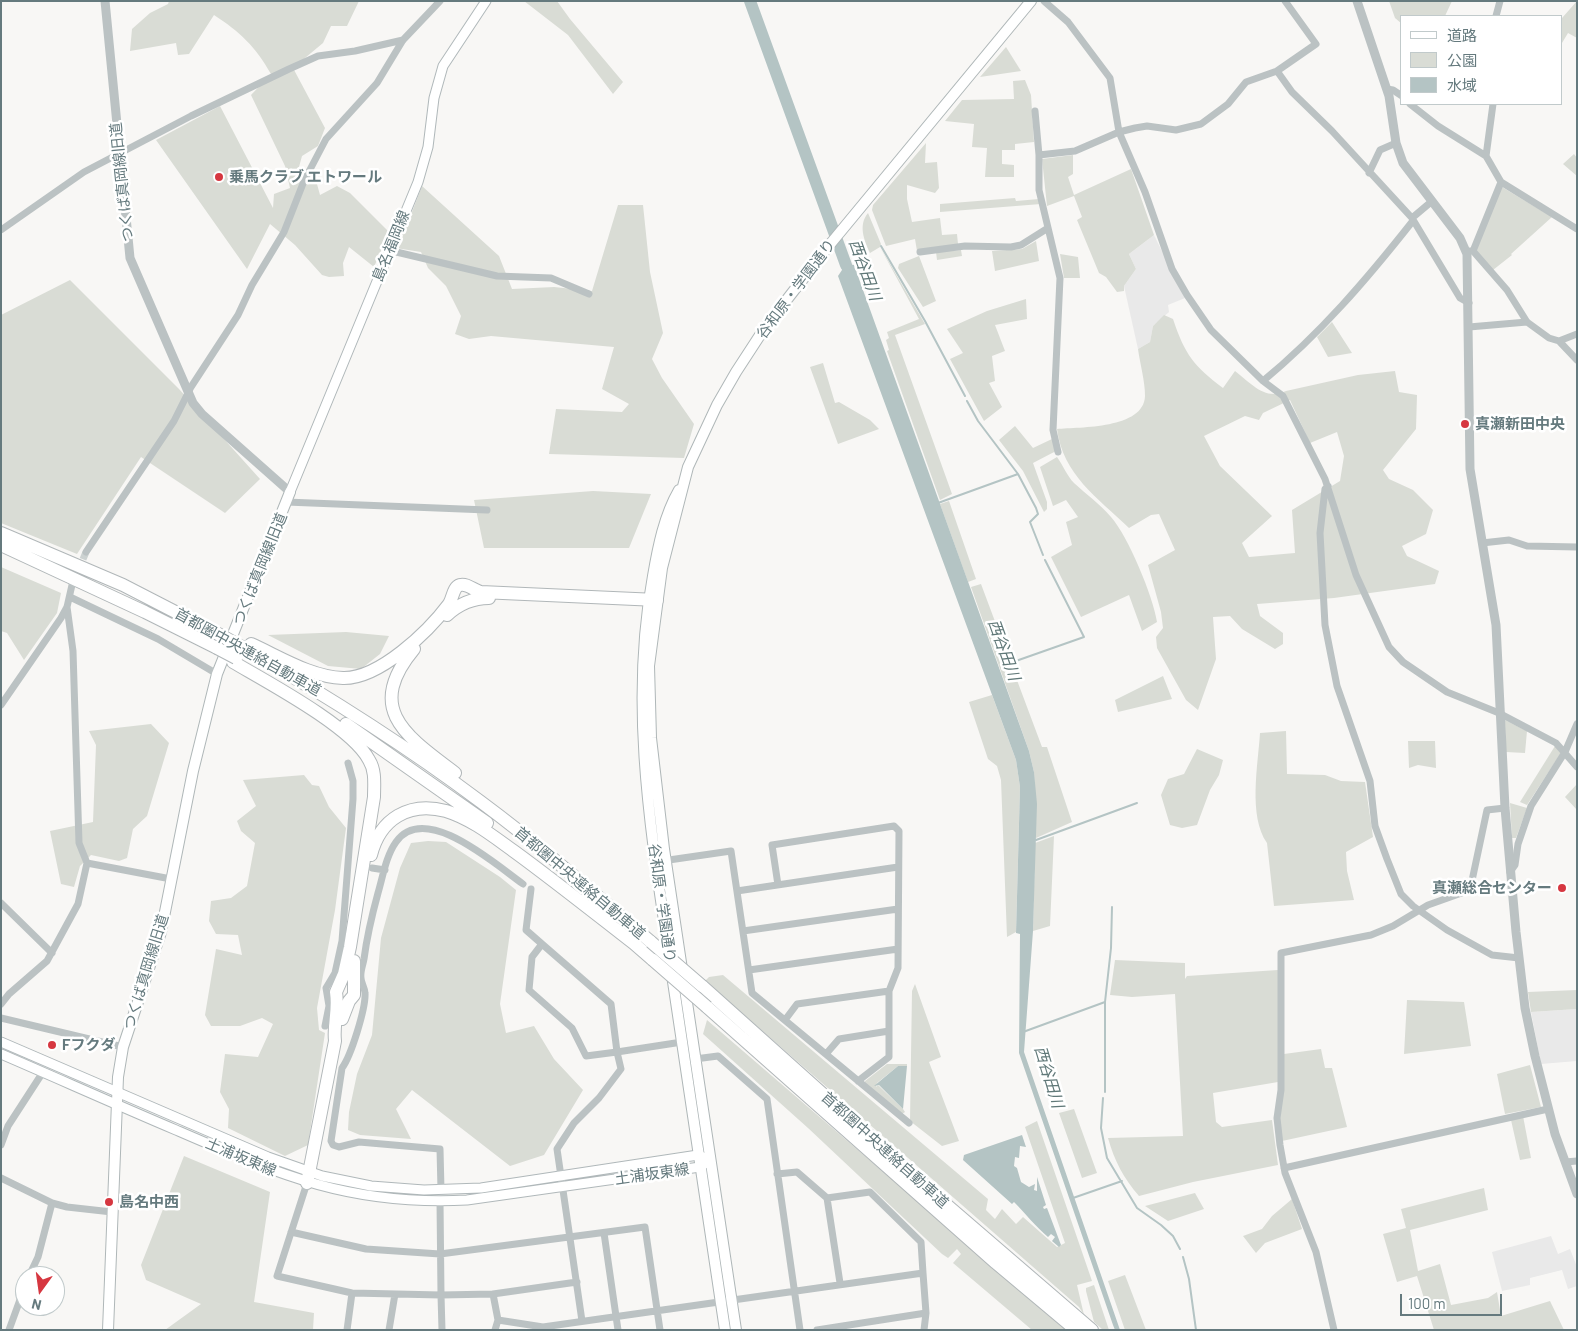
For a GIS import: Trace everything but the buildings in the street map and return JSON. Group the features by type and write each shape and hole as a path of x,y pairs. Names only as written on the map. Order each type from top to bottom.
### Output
{"highway":[{"name":"首都圏中央連絡自動車道","path":"1,533 48,552 183,614 221,642 325,696 409,750 527,838 702,986 949,1207 1092,1330"},
{"name":"首都圏中央連絡自動車道","path":"1,545 145,612 221,642"},
{"path":"239,652 333,677 354,678 375,671 403,650 448,606 455,589 460,585 466,585 481,592 653,599"},
{"path":"527,838 489,800 410,736 394,713 391,690 393,681 404,660 456,606 477,598 516,598 538,595"},
{"path":"221,642 239,652 350,736 370,761 374,778 374,797 350,948 344,974 336,992 339,999 334,1032 335,1041 308,1177"},
{"name":"首都圏中央連絡自動車道","path":"239,652 419,774 494,829 636,945 989,1256 1076,1330"},
{"path":"335,1041 340,1034 346,1007 354,995 354,948 372,849 381,830 387,823 406,812 432,809 446,811 483,829 636,945"}],"main road":[{"name":"島名福岡線","path":"290,492 424,164 434,98 443,66 486,1"},
{"name":"谷和原・学園通り","path":"725,1330 726,1300 710,1160 695,1059 660,861 649,820 641,709 644,632 653,599 670,504 684,480 702,436 736,372 764,329 844,226 1031,1"},
{"name":"つくば真岡線旧道","path":"108,1330 118,1092 123,1047 161,932 192,771 217,674 290,492"},
{"name":"谷和原・学園通り","path":"660,861 698,1155 726,1300 736,1330"},
{"name":"土浦坂東線","path":"1,1042 268,1157 308,1177 369,1197 440,1201 509,1196 700,1167 710,1160"},
{"name":"土浦坂東線","path":"1,1054 267,1169 308,1177 371,1186 441,1190 481,1188 698,1155 710,1160"}],"street":[{"name":"つくば真岡線旧道","path":"105,1 119,153 132,264 193,403 202,414 290,492"},
{"path":"86,552 169,429 189,392 238,315 252,285 284,232 304,181 326,140 377,84 403,40 440,1"},
{"path":"1044,1 1068,22 1110,78 1119,132 1145,192 1172,268 1187,295 1211,330 1262,380 1283,396 1328,486 1356,575 1390,647 1410,667 1447,692 1499,714 1550,740 1565,752 1577,767"},
{"path":"1039,155 1075,151 1119,132 1147,126 1186,129 1202,124 1228,104 1232,96 1246,82 1277,71 1316,44 1284,1"},
{"path":"1357,1 1387,89 1392,108 1396,143 1403,163 1469,251 1507,290 1527,322 1549,338 1559,341 1577,360"},
{"path":"1496,15 1500,1"},
{"path":"1,230 84,172 318,56 355,51 403,40"},
{"path":"1277,71 1292,92 1332,131 1412,220 1460,298 1469,303"},
{"path":"1387,89 1400,95"},
{"path":"1411,105 1486,156 1501,182 1577,229"},
{"path":"1486,156 1493,105"},
{"path":"1035,111 1039,155 1039,190 1060,278 1053,430 1058,452"},
{"path":"1370,173 1380,150 1396,143"},
{"path":"1501,182 1469,251 1467,368 1470,456 1496,625 1499,714 1510,872 1529,1030 1548,1109 1577,1194"},
{"path":"1262,380 1293,356 1340,308 1412,220 1431,202"},
{"path":"920,252 965,246 1016,246 1048,228"},
{"path":"388,250 496,276 551,278 589,294"},
{"path":"1469,327 1527,322"},
{"path":"1559,341 1577,334"},
{"path":"1328,486 1325,489 1321,523 1325,625 1337,686 1366,764 1379,842 1401,894 1419,910 1447,930 1492,955 1519,958"},
{"path":"286,502 487,510"},
{"path":"1482,543 1509,540 1527,546 1577,548"},
{"path":"1,705 67,607 72,585"},
{"path":"70,597 158,640 217,674"},
{"path":"1,1004 9,994 47,961 52,953 78,904 87,863 79,843 74,652 67,607"},
{"path":"1510,872 1515,865 1518,844 1531,806 1565,752 1577,724"},
{"path":"325,1026 329,1006 326,988 335,974 342,941 353,799 353,782 348,763"},
{"path":"1334,1330 1316,1252 1284,1168 1277,1118 1281,1090 1281,953 1371,935 1393,926 1419,910 1470,890 1487,810 1505,808"},
{"path":"778,885 772,845 894,826 899,831 898,968 888,991 889,1057 858,1081"},
{"path":"441,1190 440,1149 359,1142 339,1147 333,1145 330,1141 342,1068 348,1060 351,1044 356,1038 365,993 360,977 365,942 384,870 395,843 403,834 419,829 430,829 456,837 523,884"},
{"path":"660,861 731,851 752,993 908,1123"},
{"path":"87,863 170,878"},
{"path":"347,864 357,866"},
{"path":"737,891 898,867"},
{"path":"372,868 384,870"},
{"path":"531,888 526,930 611,1004 620,1069 599,1098 574,1123 557,1149 582,1321"},
{"path":"1,904 52,953"},
{"path":"743,931 898,909"},
{"path":"542,944 532,957 529,990 572,1028 586,1056 682,1042"},
{"path":"749,970 898,949"},
{"path":"785,1020 797,1004 888,991"},
{"path":"1,1018 10,1022 123,1047"},
{"path":"826,1054 839,1039 889,1032"},
{"path":"695,1059 718,1056 767,1100 800,1330"},
{"path":"1,1145 8,1126 43,1072"},
{"path":"1284,1168 1548,1109"},
{"path":"1565,1162 1577,1160"},
{"path":"777,1174 797,1172 827,1198 840,1283"},
{"path":"308,1177 277,1276 352,1293 441,1295 493,1294 576,1282"},
{"path":"1,1178 52,1203 67,1207 112,1212"},
{"path":"827,1198 870,1192 920,1242 926,1313 924,1330"},
{"path":"440,1201 442,1330"},
{"path":"34,1266 38,1256 52,1203"},
{"path":"291,1232 366,1249 440,1254 645,1228 660,1330"},
{"path":"604,1233 618,1330"},
{"path":"498,1320 543,1327 562,1327 582,1321 840,1283 924,1273"},
{"path":"347,1330 352,1293"},
{"path":"389,1330 395,1294"},
{"path":"493,1294 498,1320 495,1330"},
{"path":"817,1330 926,1313"},
{"path":"9,1330 15,1314"}],"shaded area":[{"path":"1154,235 1185,298 1168,305 1169,312 1153,326 1150,342 1138,349 1124,286 1136,269 1129,254"},
{"path":"1577,1009 1577,1061 1541,1064 1531,1012"},
{"path":"1551,1236 1558,1254 1570,1249 1577,1267 1577,1286 1568,1289 1562,1270 1530,1278 1530,1285 1502,1291 1492,1252"}],"green space":[{"path":"169,1 359,1 347,26 331,26 323,43 293,68 325,128 318,146 302,156 299,167 317,184 320,195 337,186 350,193 400,243 422,186 499,256 512,289 554,287 592,291 618,205 643,205 650,272 663,333 652,359 662,378 694,424 684,458 549,454 556,409 622,412 629,404 602,389 614,347 491,336 469,339 455,334 461,316 446,286 428,268 421,252 383,246 374,267 349,247 343,263 344,276 329,277 322,275 295,245 270,224 247,269 156,140 220,106 273,208 274,194 290,188 285,166 251,95 271,74 259,55 246,40 232,27 214,15 189,54 178,55 176,43 130,51 132,29 150,13 168,4"},
{"path":"524,1 557,1 623,82 613,94 568,35"},
{"path":"1389,1 1452,1 1445,15 1400,15 1400,22 1395,18"},
{"path":"1577,1 1577,38 1568,33 1563,41 1563,17"},
{"path":"1006,47 1021,71 980,77"},
{"path":"1025,80 1031,95 1034,142 1015,144 1015,150 1002,150 1002,164 1014,165 1014,177 985,177 987,148 972,147 974,124 945,121 962,100 1014,99 1013,81"},
{"path":"926,143 925,163 937,162 939,188 935,193 907,185 907,199 912,222 940,218 942,235 957,234 958,244 917,251 915,239 886,246 872,210 873,205"},
{"path":"1574,154 1577,158 1577,176 1563,164"},
{"path":"1073,155 1073,174 1068,177 1074,195 1131,169 1154,235 1129,254 1136,269 1124,286 1124,291 1117,292 1106,277 1099,273 1077,220 1082,217 1074,196 1047,206 1042,159"},
{"path":"1502,187 1552,217 1512,255 1493,270 1477,252 1477,247"},
{"path":"1015,198 1016,201 1039,199 1041,204 940,212 940,204"},
{"path":"868,213 881,244 880,247 870,253 864,238 863,228 863,222"},
{"path":"1036,241 1039,261 995,271 992,251 1022,249"},
{"path":"880,247 925,324 895,335 952,494 940,500 887,351 889,350 886,340 889,338 887,332 919,319"},
{"path":"961,250 962,256 937,260 936,252"},
{"path":"1060,254 1078,257 1080,278 1064,278"},
{"path":"919,256 936,301 923,307 898,268 899,264"},
{"path":"70,280 179,389 260,479 225,513 141,457 77,554 1,523 1,315"},
{"path":"1026,299 1027,319 995,325 1005,351 992,356 995,381 989,383 1002,407 984,421 950,359 963,353 947,329 987,311"},
{"path":"1164,315 1173,319 1186,351 1205,373 1223,388 1235,371 1259,390 1278,394 1358,375 1395,371 1399,392 1417,395 1416,429 1383,470 1389,479 1413,490 1433,510 1426,534 1402,546 1407,556 1439,571 1435,584 1334,598 1257,604 1260,616 1283,633 1283,644 1275,649 1242,629 1230,616 1213,617 1216,659 1198,710 1186,700 1157,648 1156,637 1163,628 1161,612 1148,565 1175,550 1159,514 1151,515 1129,528 1083,484 1074,472 1066,460 1057,429 1109,424 1134,415 1142,407 1145,390 1138,349 1150,342 1153,326","holes":["1290,400 1310,443 1337,432 1344,456 1340,481 1292,510 1295,553 1249,557 1242,543 1272,516 1220,466 1204,436 1245,416 1259,420 1263,413"]},
{"path":"1332,322 1352,353 1328,357 1317,337"},
{"path":"823,363 835,403 839,402 870,420 879,429 838,444 810,367"},
{"path":"1015,426 1033,448 1052,439 1056,451 1033,463 1047,502 1047,509 1044,512 1023,471 999,440"},
{"path":"1057,457 1074,483 1098,503 1111,517 1132,552 1151,597 1157,622 1142,631 1129,595 1081,617 1051,557 1072,545 1066,522 1078,517 1066,500 1053,506 1040,467"},
{"path":"593,491 651,494 629,548 484,548 474,500"},
{"path":"949,501 976,579 968,582 940,504"},
{"path":"1,567 61,593 57,613 24,660 7,633 1,631"},
{"path":"981,584 1042,747 1047,747 1072,822 1036,838 1034,772 1029,751 971,587"},
{"path":"346,632 389,636 380,654 361,669 328,666 268,635"},
{"path":"1163,676 1172,699 1118,712 1115,700"},
{"path":"992,695 1016,760 1020,787 1016,932 1007,937 1001,780 997,766 988,759 969,702"},
{"path":"1505,720 1527,731 1525,753 1506,752"},
{"path":"151,724 169,743 147,816 133,829 127,858 119,861 91,855 80,866 74,887 61,884 50,831 93,822 96,745 89,731"},
{"path":"1286,731 1287,774 1325,775 1341,781 1365,782 1373,837 1346,852 1347,871 1354,900 1274,906 1267,843 1261,832 1256,805 1256,775 1260,733"},
{"path":"1408,741 1435,741 1436,768 1418,765 1409,768"},
{"path":"1555,746 1561,753 1527,805 1520,802"},
{"path":"1197,749 1223,760 1219,775 1210,790 1197,825 1182,828 1170,825 1161,795 1168,779 1184,774"},
{"path":"304,775 312,785 319,786 329,807 346,828 335,910 317,1008 319,1030 325,1033 308,1145 285,1156 228,1128 229,1109 220,1092 225,1054 258,1057 273,1024 262,1018 240,1026 211,1026 205,1015 216,949 242,955 238,935 216,934 209,921 211,901 231,898 247,886 255,843 241,831 237,821 256,806 243,780"},
{"path":"1577,784 1577,810 1565,797"},
{"path":"1510,803 1527,808 1516,838 1512,838"},
{"path":"1054,836 1050,926 1033,931 1035,843"},
{"path":"428,841 446,842 500,877 516,890 500,1004 506,1033 534,1026 554,1059 583,1090 544,1155 510,1166 412,1090 396,1109 411,1139 360,1135 348,1130 349,1112 357,1074 372,1035 381,938 400,868 411,843"},
{"path":"1115,960 1185,963 1185,979 1187,976 1278,970 1278,1082 1213,1093 1216,1122 1222,1127 1272,1120 1278,1165 1193,1182 1139,1196 1134,1190 1120,1169 1108,1138 1183,1136 1175,994 1132,997 1110,995"},
{"path":"723,975 988,1199 986,1210 995,1219 1002,1209 1016,1224 1023,1217 1057,1247 1065,1243 1025,1127 1037,1121 1092,1281 1077,1285 1084,1315 1079,1307 705,981 709,977"},
{"path":"915,984 941,1057 929,1062 959,1141 942,1146 910,1121 912,991"},
{"path":"1577,990 1577,1009 1531,1012 1528,992"},
{"path":"1407,1000 1464,1002 1471,1046 1404,1054"},
{"path":"707,1020 1067,1330 1032,1330 953,1263 961,1254 957,1249 948,1258 942,1254 808,1128 703,1034"},
{"path":"1321,1049 1325,1068 1332,1068 1347,1127 1282,1141 1279,1115 1284,1054"},
{"path":"887,1064 907,1064 907,1066 898,1066 877,1083 876,1087 878,1085 903,1109 905,1112 902,1114 865,1084 865,1081"},
{"path":"1530,1065 1541,1107 1505,1114 1497,1074"},
{"path":"1074,1109 1097,1173 1082,1178 1059,1113"},
{"path":"1523,1116 1531,1158 1520,1160 1511,1120"},
{"path":"184,1156 270,1192 254,1302 314,1313 313,1330 165,1330 201,1304 146,1280 141,1265"},
{"path":"1484,1188 1488,1210 1410,1230 1418,1271 1440,1264 1451,1305 1488,1298 1497,1292 1501,1316 1550,1301 1564,1330 1434,1330 1417,1276 1397,1282 1383,1234 1406,1228 1401,1209"},
{"path":"1195,1193 1204,1209 1168,1221 1145,1206"},
{"path":"1292,1199 1302,1229 1265,1243 1256,1253 1243,1236 1262,1229 1272,1216"},
{"path":"1125,1275 1146,1330 1125,1330 1108,1281"},
{"path":"1094,1285 1109,1330 1103,1330 1094,1322 1086,1288"}],"water":[{"path":"842,247 848,264 854,265 1029,751 1034,772 1037,804 1033,931 1024,1052 1120,1330 1115,1330 1113,1325 1019,1053 1020,934 1016,933 1020,787 1016,760 838,276 842,270 838,254"},
{"path":"898,1066 907,1066 903,1109 879,1085 874,1086"},
{"path":"1022,1135 1026,1147 1020,1146 1019,1158 1015,1157 1014,1166 1017,1168 1021,1182 1029,1187 1035,1184 1034,1190 1037,1191 1037,1177 1046,1205 1043,1207 1044,1209 1047,1208 1061,1245 1059,1247 1052,1241 1055,1237 1051,1234 1048,1237 1014,1202 1012,1204 963,1160 964,1155"}],"waterway":[{"name":"西谷田川","path":"750,1 846,265"},
{"path":"881,246 925,321 965,396"},
{"path":"967,401 978,421 1018,474 1036,508 1038,514 1030,522 1043,555"},
{"path":"938,503 1018,474"},
{"path":"1013,662 1084,637 1045,560"},
{"path":"1036,840 1137,803"},
{"path":"1105,1092 1105,1002 1111,948 1112,907"},
{"path":"1023,1032 1105,1002"},
{"path":"1103,1098 1101,1128 1107,1158 1137,1208 1173,1236 1180,1249"},
{"path":"1073,1198 1122,1181"},
{"path":"1183,1257 1189,1279 1196,1330"}],"tunnel":[{"path":"79,569 86,552"}],"place":[{"name":"乗馬クラブ エトワール","path":"219,177"},
{"name":"真瀬新田中央","path":"1465,424"},
{"name":"真瀬総合センター","path":"1562,888"},
{"name":"Fフクダ","path":"52,1045"},
{"name":"島名中西","path":"109,1202"}]}
